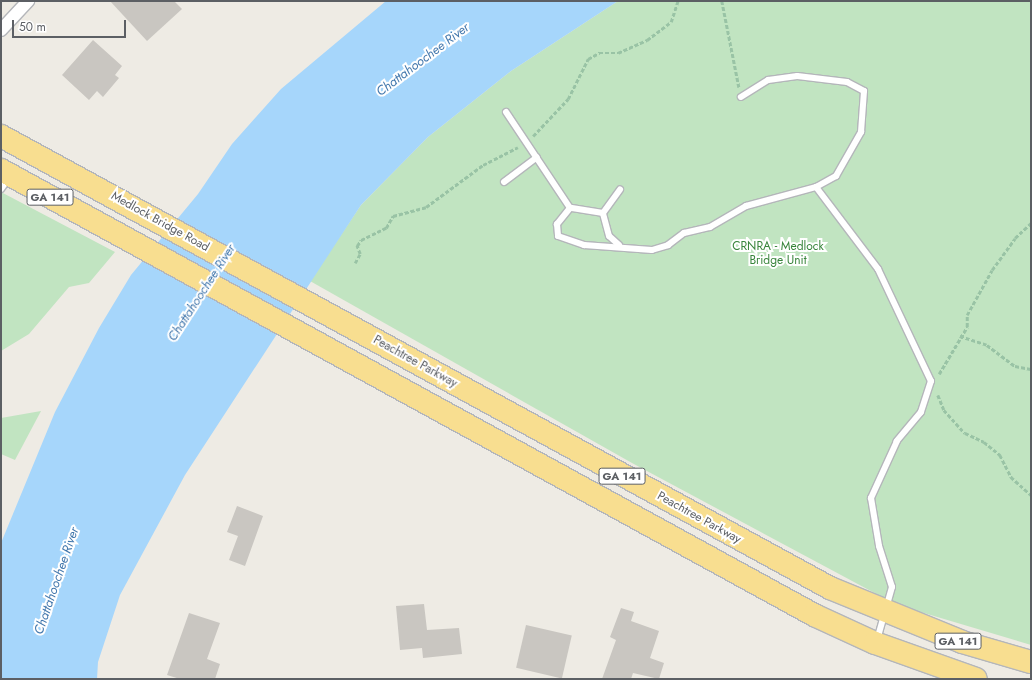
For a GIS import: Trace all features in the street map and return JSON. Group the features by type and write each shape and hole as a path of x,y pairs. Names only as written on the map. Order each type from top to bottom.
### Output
{"highway":[{"name":"Medlock Bridge Road","path":"1,136 360,332"},
{"name":"GA 141","path":"4,178 99,224 795,604 875,643 976,679"},
{"name":"Peachtree Parkway","path":"360,332 773,559 887,614 962,642 1031,662"}],"street":[{"path":"1,30 28,1"}],"lane":[{"path":"570,208 557,224 558,236 584,245 619,245 652,250 668,245 684,233 710,227 746,206 816,187 836,176 860,132 864,91 847,82 797,76 768,80 741,97"},
{"path":"506,112 570,208 603,213"},
{"path":"504,182 537,157"},
{"path":"816,187 878,269 931,381 921,412 897,441 871,498 879,546 892,587 887,614 875,643"},
{"path":"603,213 620,190"},
{"path":"603,213 609,236 619,245"}],"path":[{"path":"722,1 741,97"},
{"path":"1031,223 1015,238 992,270 967,315 967,328 960,336 939,375 931,381 944,410 965,433 984,442 1000,455 1011,477 1031,495"},
{"path":"960,336 987,345 1015,366 1031,369"}],"green space":[{"name":"CRNRA - Medlock Bridge Unit","path":"618,1 1031,1 1031,645 897,605 632,463 310,281 361,205 428,137 511,71"},
{"path":"1,192 115,252 89,283 69,287 29,334 1,351"},
{"path":"41,411 15,460 1,454 1,418"}],"water":[{"name":"Chattahoochee River","path":"386,1 618,1 511,71 428,137 361,205 185,475 120,595 98,662 97,679 1,679 1,543 55,412 99,328 131,275 198,194 232,144 281,89"}],"building":[{"path":"110,1 174,1 182,9 147,41"},
{"path":"93,40 122,66 115,75 119,78 103,97 97,91 89,100 62,75"},
{"path":"237,506 263,516 245,566 229,560 238,536 227,532"},
{"path":"424,604 427,630 459,628 462,654 423,658 422,648 400,650 396,606"},
{"path":"621,608 634,612 631,621 659,631 650,658 664,663 659,679 633,673 631,679 602,679 616,640 610,637"},
{"path":"189,613 220,623 207,659 220,664 215,679 180,679 167,675"},
{"path":"526,625 572,636 562,678 516,668"}]}
